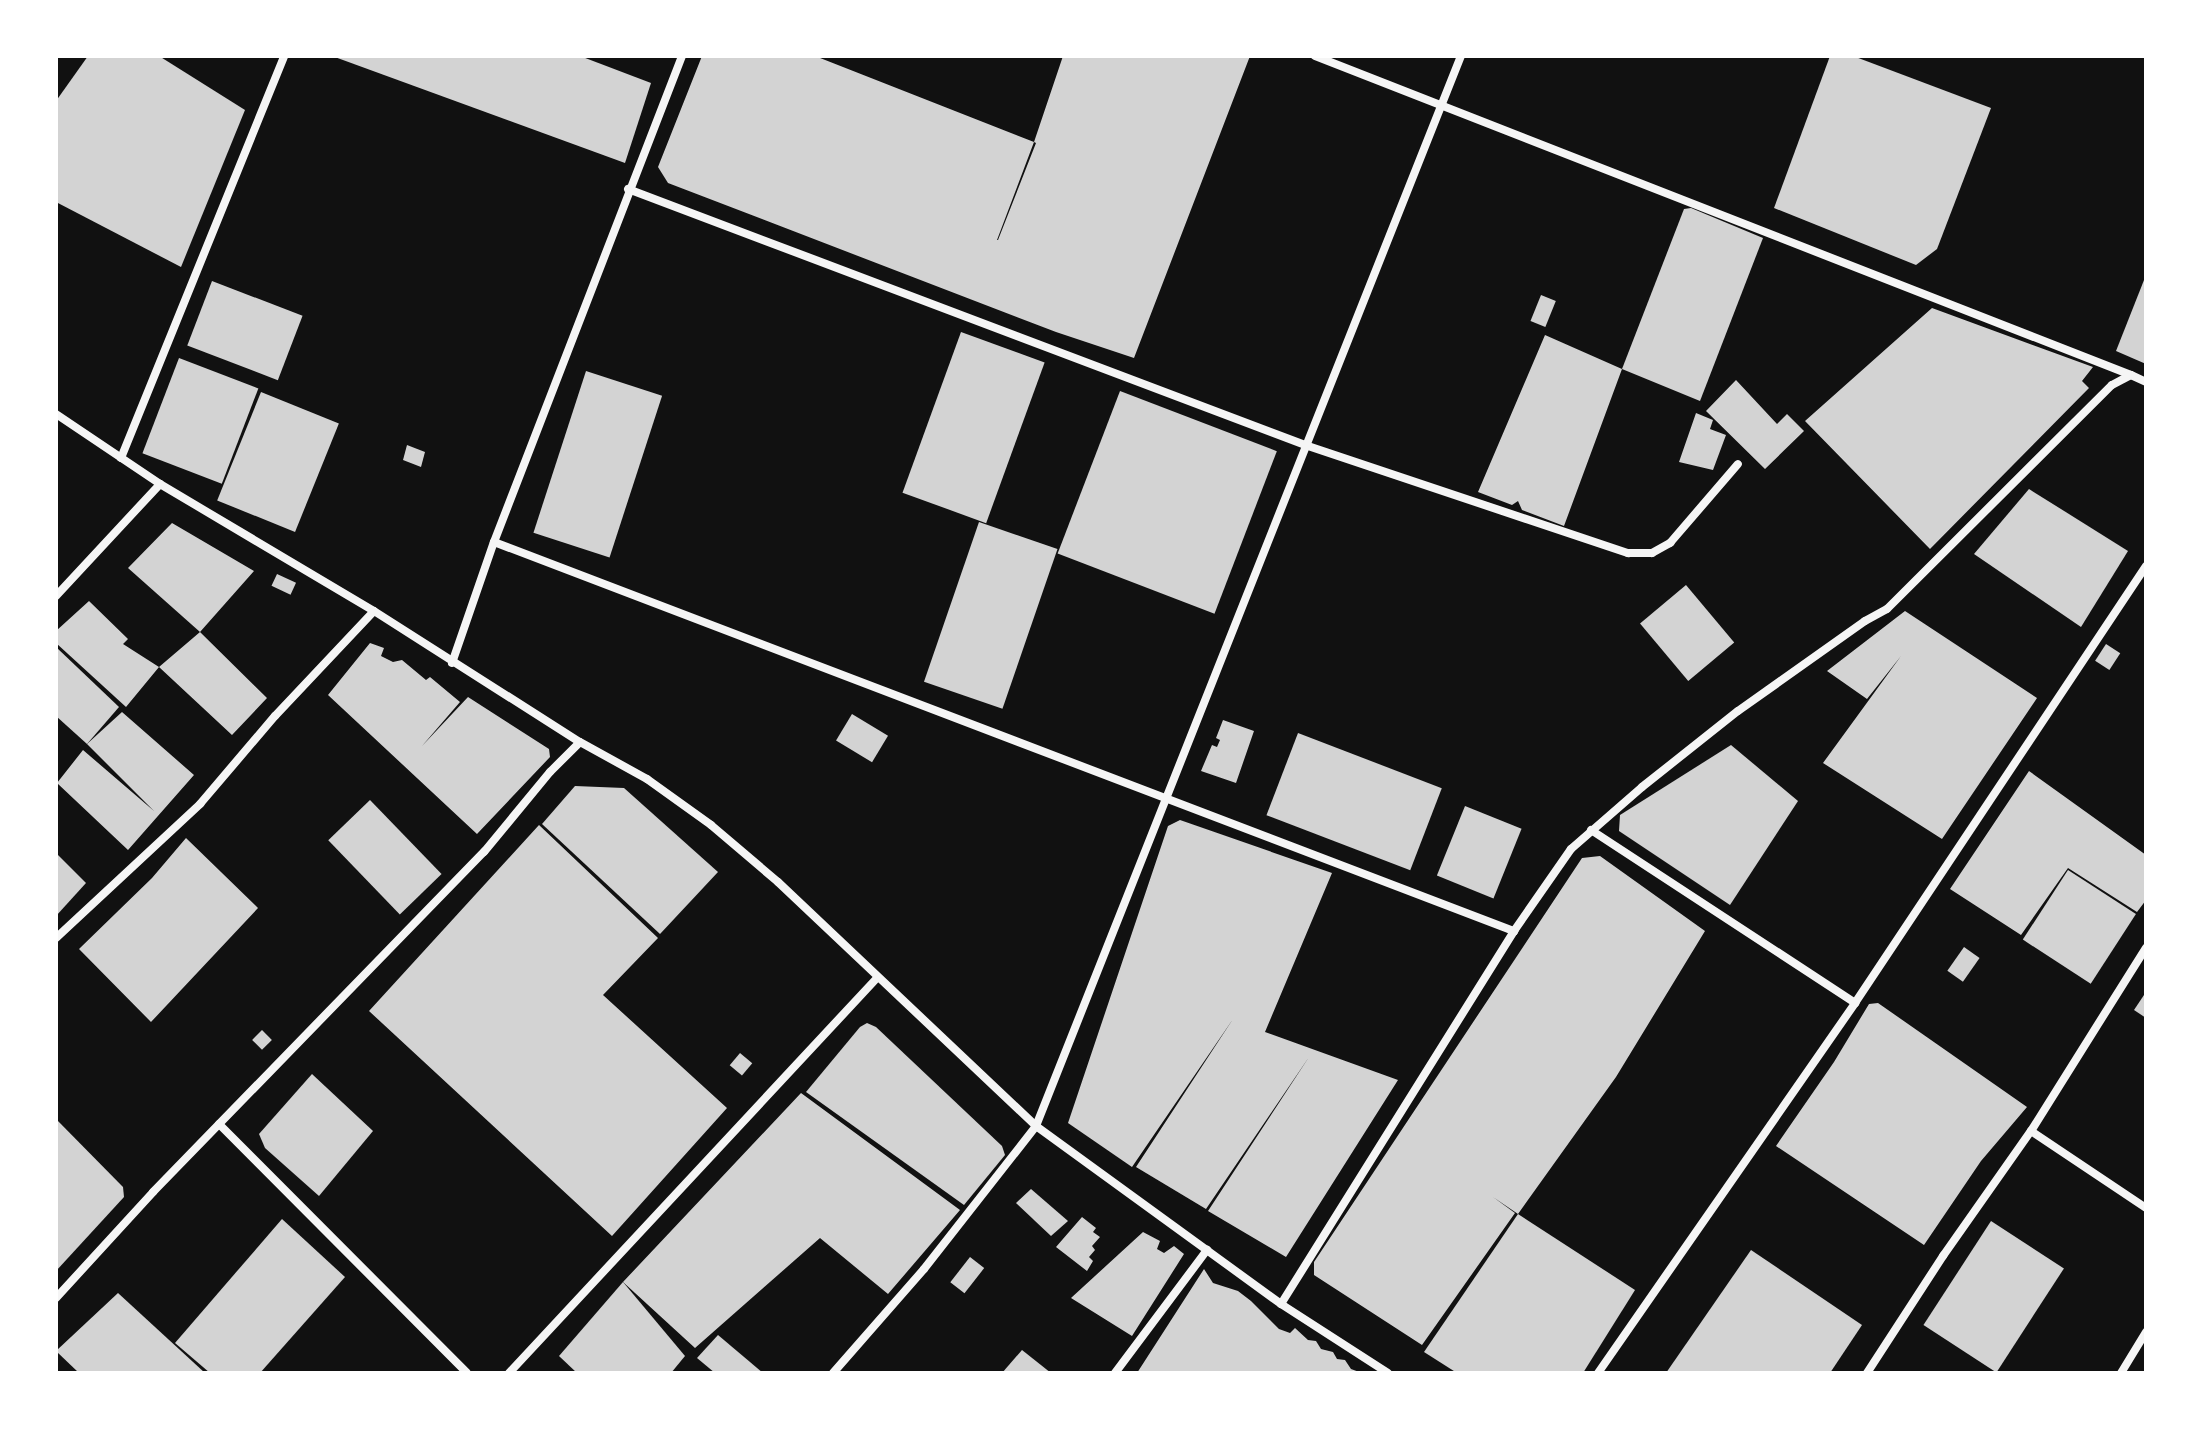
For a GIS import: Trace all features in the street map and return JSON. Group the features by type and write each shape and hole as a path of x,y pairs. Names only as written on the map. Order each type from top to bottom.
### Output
{"street":[{"path":"121,458 284,56"},
{"path":"452,663 494,542 682,56"},
{"path":"1315,56 2146,382"},
{"path":"833,1373 924,1269 1036,1126 1461,56"},
{"path":"628,189 1305,445 1628,553 1652,553 1670,543 1738,464"},
{"path":"1281,1304 1514,931 1571,849 1738,711 1865,621 1887,609 2112,385 2131,375"},
{"path":"56,414 160,484 374,611 580,742 647,779 711,825 778,882 1036,1126 1281,1304 1388,1373"},
{"path":"56,596 160,484"},
{"path":"494,542 1514,931"},
{"path":"1598,1373 1855,1003 2146,566"},
{"path":"2135,582 2146,589"},
{"path":"56,938 200,804 275,716 374,611"},
{"path":"56,1298 219,1124 484,852 550,772 580,742"},
{"path":"1591,830 1855,1003"},
{"path":"1867,1373 1943,1256 2031,1131 2146,948"},
{"path":"509,1373 877,978"},
{"path":"219,1124 467,1373"},
{"path":"2031,1131 2146,1208"},
{"path":"1115,1373 1207,1250"},
{"path":"2121,1373 2146,1332"}],"building":[{"path":"88,56 159,56 245,110 181,267 56,202 56,101"},
{"path":"332,56 580,56 651,83 625,163"},
{"path":"702,56 815,56 1034,142 1063,56 1250,56 1134,358 1056,332 668,183 658,167","holes":["1034,142 998,240 997,240"]},
{"path":"1830,56 1853,56 1991,108 1937,249 1916,265 1774,208"},
{"path":"1691,208 1763,238 1700,401 1622,369 1684,209"},
{"path":"2146,275 2146,364 2116,351"},
{"path":"212,281 303,316 278,380 187,345"},
{"path":"1541,295 1556,301 1545,327 1531,321"},
{"path":"1932,308 2093,367 2082,381 2089,388 1930,549 1805,421"},
{"path":"961,332 1045,362 986,523 903,493"},
{"path":"1545,335 1622,369 1564,526 1522,510 1518,501 1512,505 1478,492"},
{"path":"179,358 258,388 222,484 142,453"},
{"path":"586,371 662,396 610,557 533,533"},
{"path":"1736,380 1777,424 1787,414 1804,431 1765,469 1706,411"},
{"path":"1120,391 1277,451 1214,614 1058,553"},
{"path":"261,392 339,423 295,532 217,500"},
{"path":"1696,413 1713,420 1710,429 1726,435 1713,470 1679,462"},
{"path":"407,445 425,452 421,467 403,460"},
{"path":"2029,489 2128,551 2081,627 1974,554"},
{"path":"979,522 1057,549 1002,709 924,682"},
{"path":"172,523 254,571 200,632 128,568"},
{"path":"277,574 296,583 291,595 272,586"},
{"path":"1686,585 1734,642 1688,681 1640,624"},
{"path":"89,601 128,639 123,644 159,667 126,707 56,643 56,631"},
{"path":"1905,611 2037,698 1942,839 1823,763 1901,656 1867,699 1827,671"},
{"path":"200,632 267,698 232,735 159,667"},
{"path":"370,643 384,648 381,656 393,662 402,660 426,680 430,677 460,702 422,746 468,697 549,749 550,757 477,834 328,695"},
{"path":"2106,644 2120,653 2109,670 2095,661"},
{"path":"56,647 119,707 87,744 56,716"},
{"path":"122,712 194,775 128,850 57,783 83,750 154,811 87,744"},
{"path":"852,714 888,736 872,762 836,741"},
{"path":"1223,720 1254,731 1236,783 1201,771 1212,745 1217,747 1220,740 1216,738"},
{"path":"1298,733 1442,788 1410,870 1266,815"},
{"path":"1731,745 1798,801 1730,905 1619,831 1620,815"},
{"path":"2029,771 2146,855 2146,900 2137,912 2068,868 2021,935 1950,889"},
{"path":"575,786 624,788 718,872 660,934 542,824"},
{"path":"370,800 442,874 400,914 328,840"},
{"path":"1465,806 1522,829 1493,898 1437,876"},
{"path":"1180,820 1332,873 1265,1032 1398,1080 1286,1257 1208,1211 1309,1057 1206,1209 1136,1167 1233,1019 1132,1167 1068,1123 1168,826"},
{"path":"539,825 658,938 603,995 727,1108 612,1236 369,1011"},
{"path":"186,838 258,908 151,1022 79,949 152,878"},
{"path":"56,853 86,883 56,916"},
{"path":"1600,856 1705,931 1616,1077 1518,1214 1493,1197 1515,1213 1422,1345 1314,1275 1314,1262 1582,858"},
{"path":"2068,870 2136,914 2091,984 2023,940"},
{"path":"1964,947 1980,958 1963,982 1947,971"},
{"path":"2146,992 2146,1018 2134,1010"},
{"path":"1878,1003 2027,1107 1981,1161 1924,1245 1776,1146 1834,1062 1869,1004"},
{"path":"867,1023 876,1027 1002,1146 1005,1155 964,1205 806,1092 860,1027"},
{"path":"262,1030 272,1040 262,1050 252,1040"},
{"path":"740,1053 752,1063 742,1076 730,1065"},
{"path":"312,1074 373,1131 319,1196 265,1148 259,1134"},
{"path":"801,1093 960,1210 888,1294 820,1238 695,1348 623,1282"},
{"path":"56,1119 123,1187 124,1197 56,1271"},
{"path":"1031,1189 1068,1221 1051,1236 1016,1203"},
{"path":"1518,1214 1635,1290 1583,1373 1457,1373 1424,1352"},
{"path":"1082,1217 1096,1228 1093,1232 1100,1237 1092,1246 1095,1250 1089,1257 1093,1261 1087,1271 1056,1247"},
{"path":"282,1219 345,1277 260,1373 210,1373 175,1343"},
{"path":"1991,1221 2064,1268 1996,1372 1923,1325"},
{"path":"1143,1232 1160,1241 1157,1249 1164,1253 1174,1246 1184,1254 1132,1336 1071,1298"},
{"path":"1751,1250 1862,1325 1830,1373 1666,1373"},
{"path":"970,1257 984,1268 964,1293 950,1282"},
{"path":"1204,1269 1213,1283 1238,1291 1279,1329 1290,1333 1295,1328 1308,1340 1316,1341 1321,1349 1333,1352 1337,1359 1345,1360 1351,1369 1362,1373 1137,1373"},
{"path":"623,1282 685,1356 671,1373 577,1373 559,1356"},
{"path":"118,1293 205,1373 79,1373 56,1351"},
{"path":"718,1335 763,1373 715,1373 697,1358"},
{"path":"1022,1350 1051,1373 1002,1373"}]}
